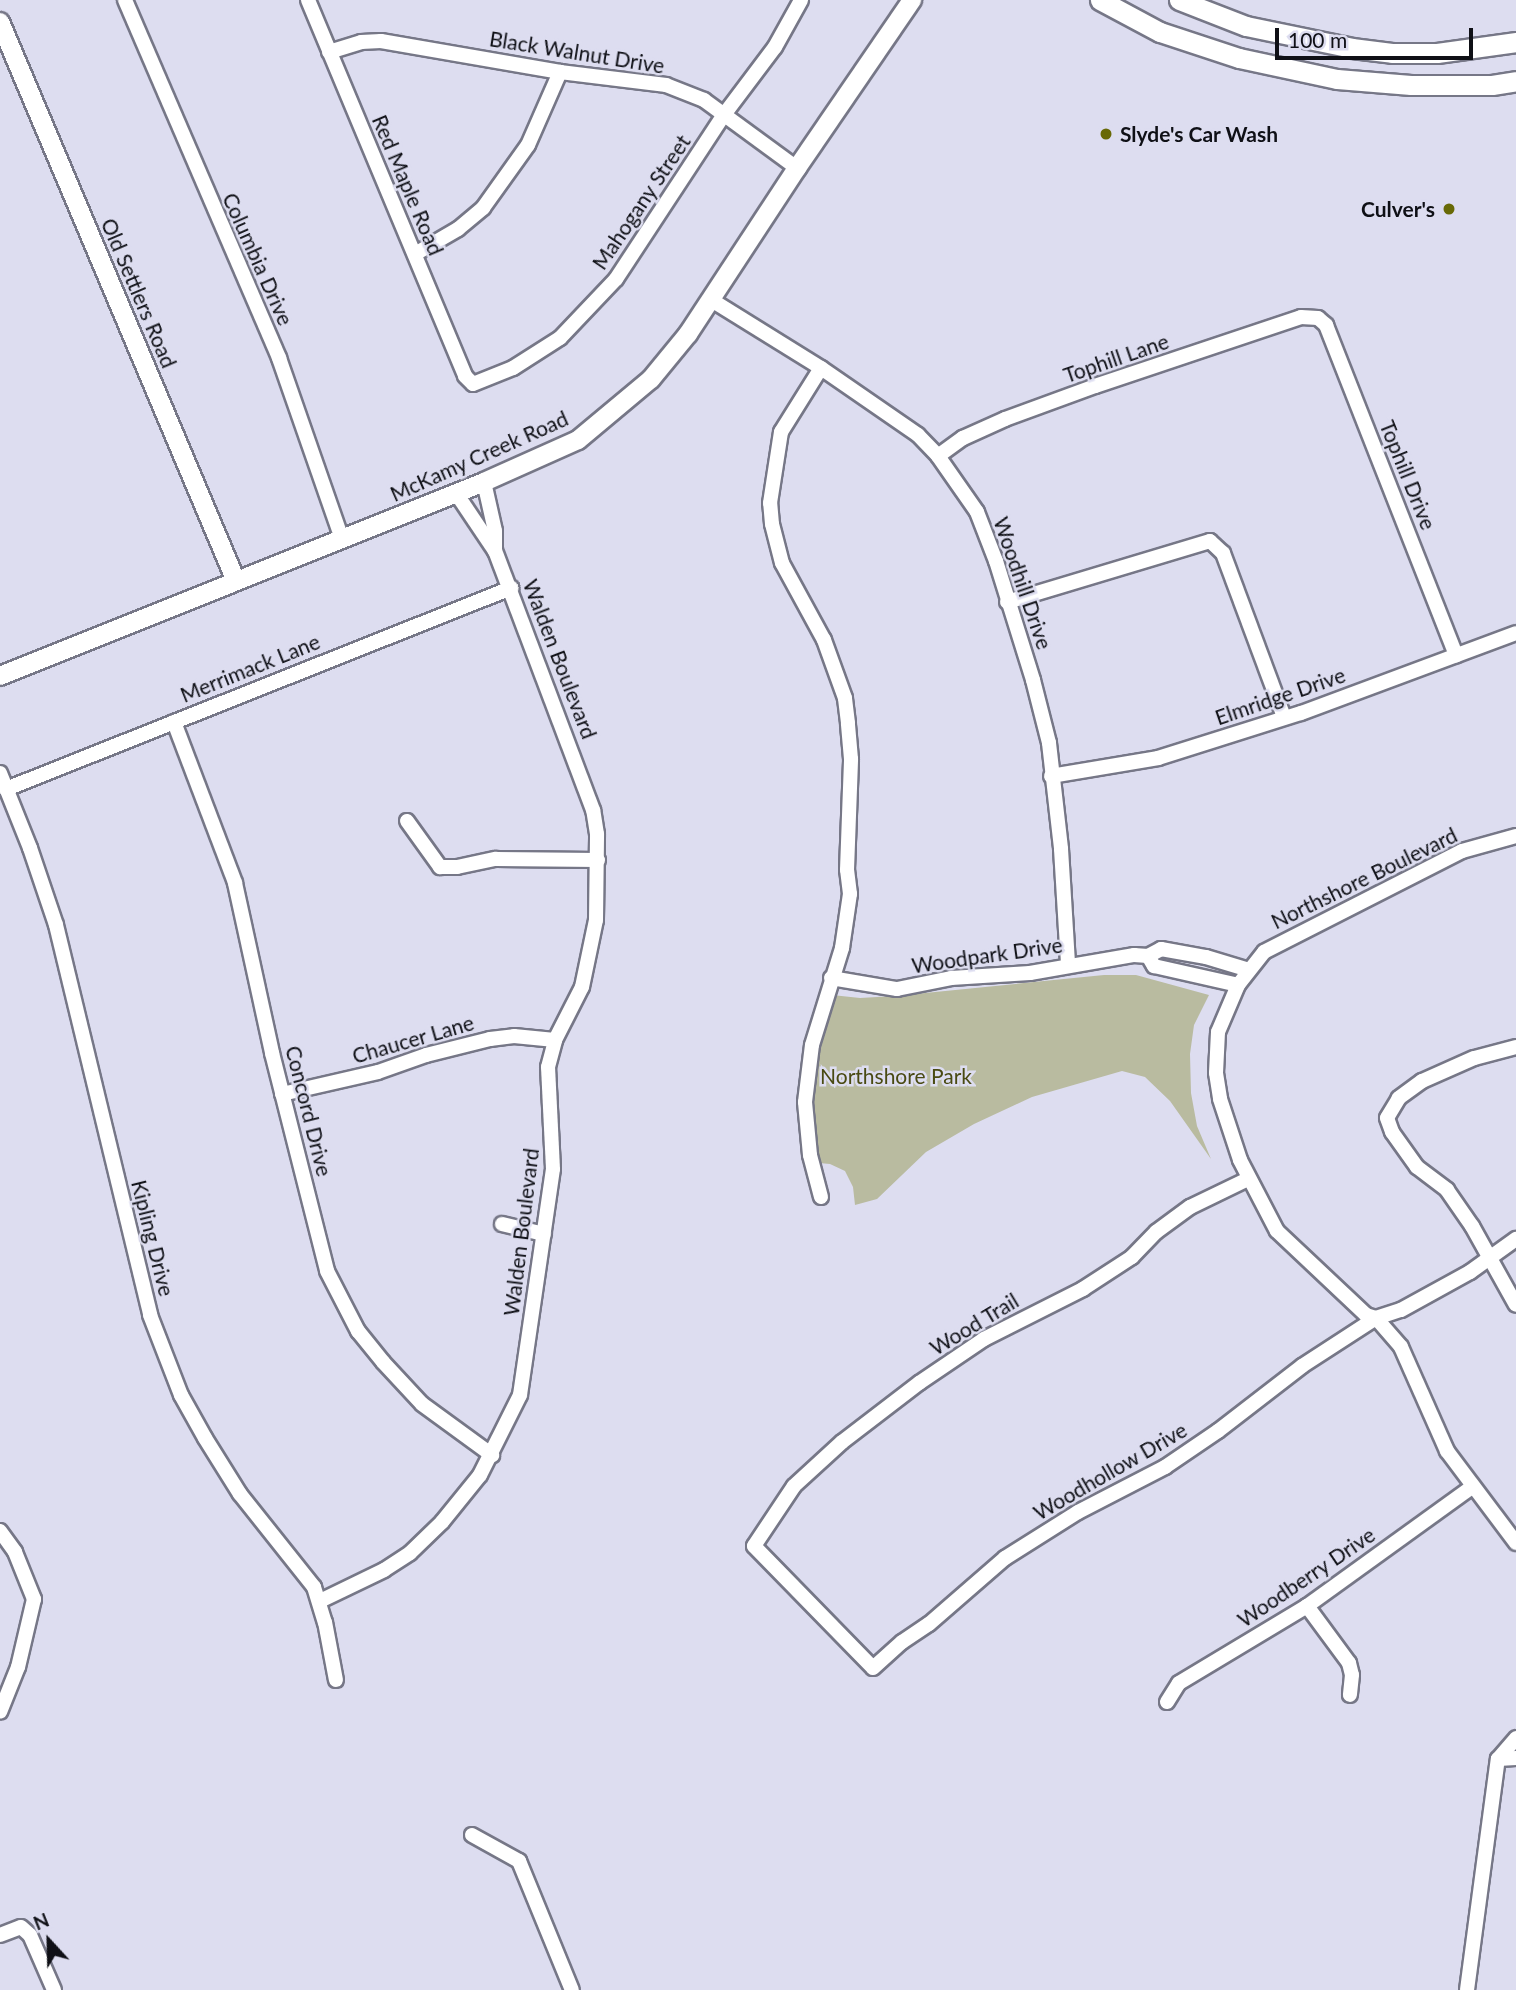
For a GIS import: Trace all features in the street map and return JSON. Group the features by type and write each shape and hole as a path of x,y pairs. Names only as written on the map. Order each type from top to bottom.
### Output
{"main road":[{"path":"1100,0 1160,32 1239,58 1337,79 1492,85 1516,81"},
{"path":"1179,0 1246,26 1314,42 1392,53 1437,52 1516,42"},
{"path":"1239,58 1246,26"}],"street":[{"name":"Columbia Drive","path":"125,0 279,358 342,539"},
{"name":"Red Maple Road","path":"308,0 465,376 473,384"},
{"name":"Mahogany Street","path":"473,384 513,368 560,338 588,312 616,279 659,217 723,116 775,47 801,0"},
{"name":"McKamy Creek Road","path":"0,676 484,482 578,440 651,379 713,301 797,167 912,0"},
{"name":"Old Settlers Road","path":"0,22 236,581"},
{"name":"Black Walnut Drive","path":"329,52 380,41 560,72 666,85 704,100 797,167"},
{"path":"415,254 458,229 483,208 528,145 560,72"},
{"name":"Woodhill Drive","path":"713,301 821,368 918,435 938,456 977,512 996,561 1033,680 1049,743 1061,849 1068,965"},
{"name":"Tophill Lane","path":"938,456 963,439 1005,419 1301,317 1313,318"},
{"name":"Tophill Drive","path":"1313,318 1326,325 1456,655"},
{"path":"821,368 781,432 770,503 782,563 824,640 845,698 848,723 851,768 847,870 850,894 842,948 813,1045 805,1102 810,1155 821,1197"},
{"name":"Walden Boulevard","path":"484,482 495,531 495,551"},
{"name":"Walden Boulevard","path":"320,1601 362,1582 410,1553 467,1492 492,1455 520,1395 554,1158 548,1067 555,1040 582,987 596,920 598,860 593,810 495,551 456,493"},
{"path":"1007,602 1210,541 1223,553 1284,717"},
{"name":"Merrimack Lane","path":"6,789 511,589"},
{"name":"Elmridge Drive","path":"1051,776 1158,758 1284,717 1516,634"},
{"name":"Concord Drive","path":"174,722 235,883 282,1094 327,1271 358,1331 422,1404 492,1455"},
{"name":"Kipling Drive","path":"0,773 30,848 56,925 150,1315 181,1395 205,1438 240,1494 289,1552 314,1587 320,1601 336,1680"},
{"path":"407,821 440,867 457,867 496,859 598,860"},
{"name":"Northshore Boulevard","path":"1516,836 1462,851 1264,952 1238,985 1218,1032 1216,1073 1220,1099 1248,1178 1277,1231 1366,1315 1376,1318 1401,1347 1447,1451 1516,1543"},
{"name":"Woodpark Drive","path":"831,978 897,989 951,978 1030,973 1134,955 1148,956 1161,949 1176,950 1249,970"},
{"path":"1148,956 1154,966 1238,985"},
{"name":"Chaucer Lane","path":"282,1094 378,1072 490,1039 514,1036 555,1040"},
{"path":"1516,1047 1474,1058 1422,1082 1399,1098 1387,1118 1392,1132 1417,1167 1447,1190 1516,1305"},
{"name":"Wood Trail","path":"873,1668 754,1546 794,1486 842,1442 919,1383 984,1339 1083,1289 1132,1257 1156,1232 1190,1207 1248,1178"},
{"path":"502,1224 544,1234"},
{"name":"Woodhollow Drive","path":"873,1668 1005,1558 1103,1497 1165,1467 1218,1431 1302,1366 1376,1318 1401,1310 1437,1292 1516,1239"},
{"name":"Woodberry Drive","path":"1167,1702 1179,1683 1307,1605 1472,1487"},
{"path":"0,1531 15,1552 34,1599 18,1667 0,1712"},
{"path":"1307,1605 1349,1663 1352,1675 1350,1695"},
{"path":"1467,1990 1498,1759 1516,1738"},
{"path":"1498,1759 1516,1758"},
{"path":"471,1835 519,1861 572,1990"},
{"path":"0,1934 22,1927 30,1935 54,1990"}],"green space":[{"name":"Northshore Park","path":"1104,975 1136,975 1209,995 1194,1025 1190,1054 1191,1093 1197,1126 1211,1159 1170,1101 1145,1077 1122,1071 1032,1097 974,1124 926,1152 877,1199 855,1205 853,1187 845,1171 830,1164 819,1163 811,1095 816,1049 832,995 860,998 895,996"}],"place":[{"name":"Slyde's Car Wash","path":"1106,134"},
{"name":"Culver's","path":"1449,209"}]}
